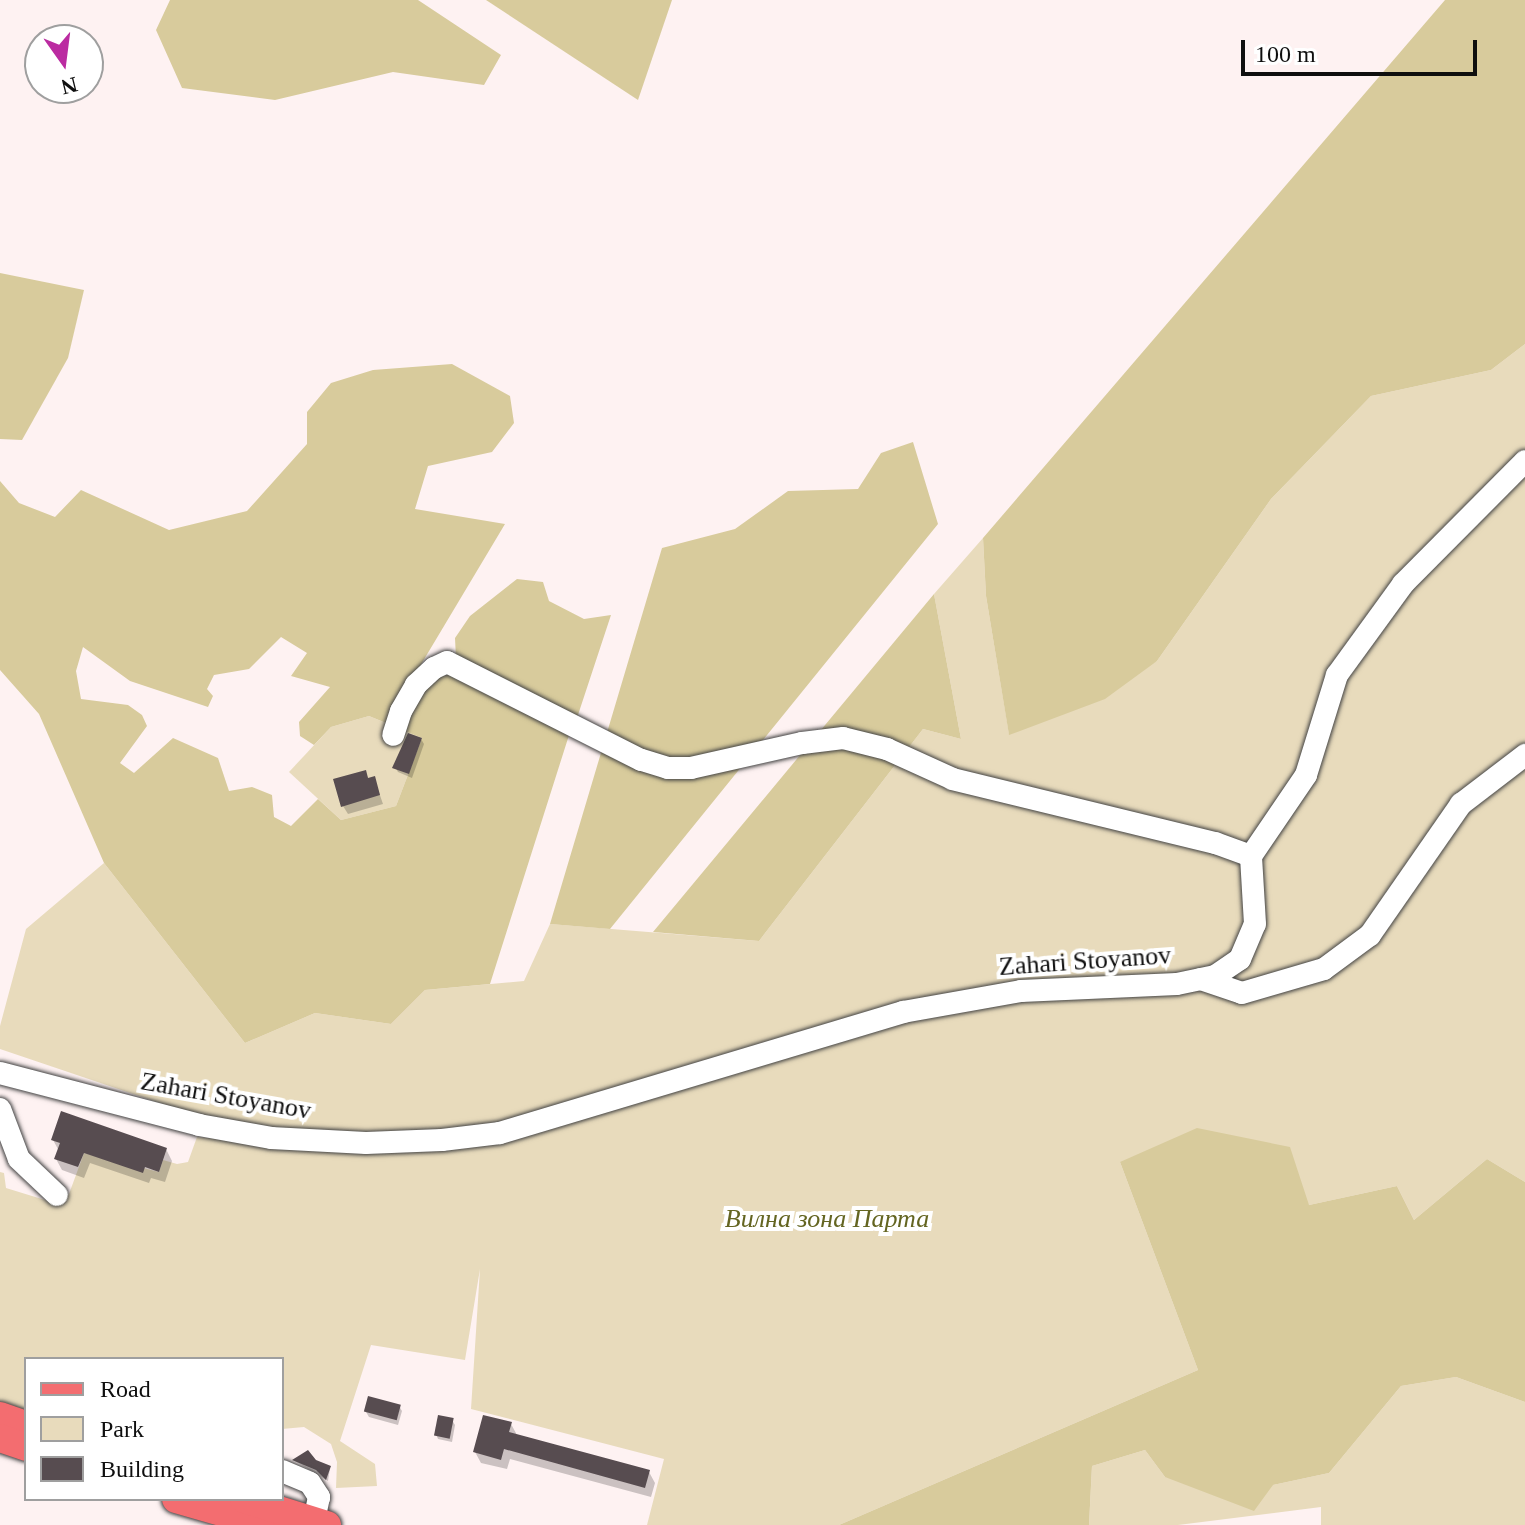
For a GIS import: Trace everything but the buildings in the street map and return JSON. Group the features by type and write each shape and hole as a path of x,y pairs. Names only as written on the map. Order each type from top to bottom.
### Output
{"main road":[{"path":"0,1416 24,1424"},
{"path":"0,1438 24,1446"},
{"path":"189,1501 266,1525"},
{"path":"248,1501 320,1523"}],"street":[{"path":"393,735 401,711 416,685 434,668 447,662 641,760 668,768 732,760 802,743 843,738 887,749 953,779 1215,843 1251,856 1306,775 1337,675 1403,584 1525,461"},
{"path":"1201,979 1242,993 1324,969 1370,935 1461,804 1525,755"},
{"name":"Zahari Stoyanov","path":"0,1073 199,1125 271,1138 366,1143 442,1140 500,1133 915,1009 1021,991 1177,984 1215,976 1240,959 1255,924 1251,856"},
{"path":"0,1109 19,1159 57,1195"},
{"path":"284,1472 310,1483 319,1497 320,1523"}],"green space":[{"name":"Вилна зона Парта","path":"1525,344 1525,1182 1487,1159 1414,1220 1397,1186 1309,1205 1120,1162 1198,1370 839,1525 647,1525 664,1459 471,1409 480,1269 465,1360 371,1345 340,1441 375,1464 377,1486 336,1488 337,1462 331,1444 304,1427 284,1429 284,1357 24,1357 24,1413 0,1405 0,1172 4,1173 6,1188 58,1204 69,1194 84,1153 159,1172 163,1160 177,1164 188,1162 197,1137 334,1148 201,1117 0,1049 0,1026 26,929 104,863 245,1043 315,1013 391,1024 425,990 524,981 550,924 759,941 923,729 961,739 934,594 983,538 986,596 1009,734 1157,661 1271,499 1371,396 1491,370"},
{"path":"369,716 422,738 396,806 341,820 289,772 331,727"},
{"path":"1456,1377 1525,1402 1525,1525 1321,1525 1321,1507 1178,1525 1089,1525 1092,1466 1145,1450 1165,1477 1273,1485 1329,1473 1401,1386"}],"shaded area":[{"path":"170,0 418,0 501,55 484,85 393,72 275,100 182,88 156,30"},
{"path":"486,0 672,0 638,100"},
{"path":"1445,0 1525,0 1525,344 1491,370 1371,396 1271,499 1157,661 1105,699 1009,735 986,596 983,538"},
{"path":"0,273 84,290 68,358 22,440 0,439"},
{"path":"452,364 510,396 514,423 492,452 428,466 415,509 505,524 386,723 369,716 331,727 314,745 300,736 299,722 330,687 291,676 307,653 281,637 249,669 214,675 207,689 213,696 208,707 130,681 83,647 76,671 81,699 128,705 142,715 147,726 120,763 134,773 173,738 218,758 229,791 252,787 272,795 274,817 291,826 318,799 341,820 396,806 422,738 402,730 432,679 451,674 570,732 490,984 425,990 391,1024 315,1013 245,1043 104,863 39,714 0,670 0,481 19,503 55,517 81,490 169,530 247,511 307,444 307,412 331,383 373,370"},
{"path":"913,442 938,524 610,929 550,924 662,548 735,529 788,491 858,489 881,453"},
{"path":"517,579 543,582 549,601 584,619 611,615 576,721 456,659 455,638 470,616"},
{"path":"934,594 961,739 923,729 759,941 653,932"},
{"path":"1197,1128 1290,1147 1309,1205 1397,1186 1414,1220 1487,1159 1525,1182 1525,1402 1456,1377 1401,1386 1329,1473 1273,1485 1254,1511 1165,1477 1145,1450 1092,1466 1089,1525 839,1525 1198,1370 1120,1162"}]}
